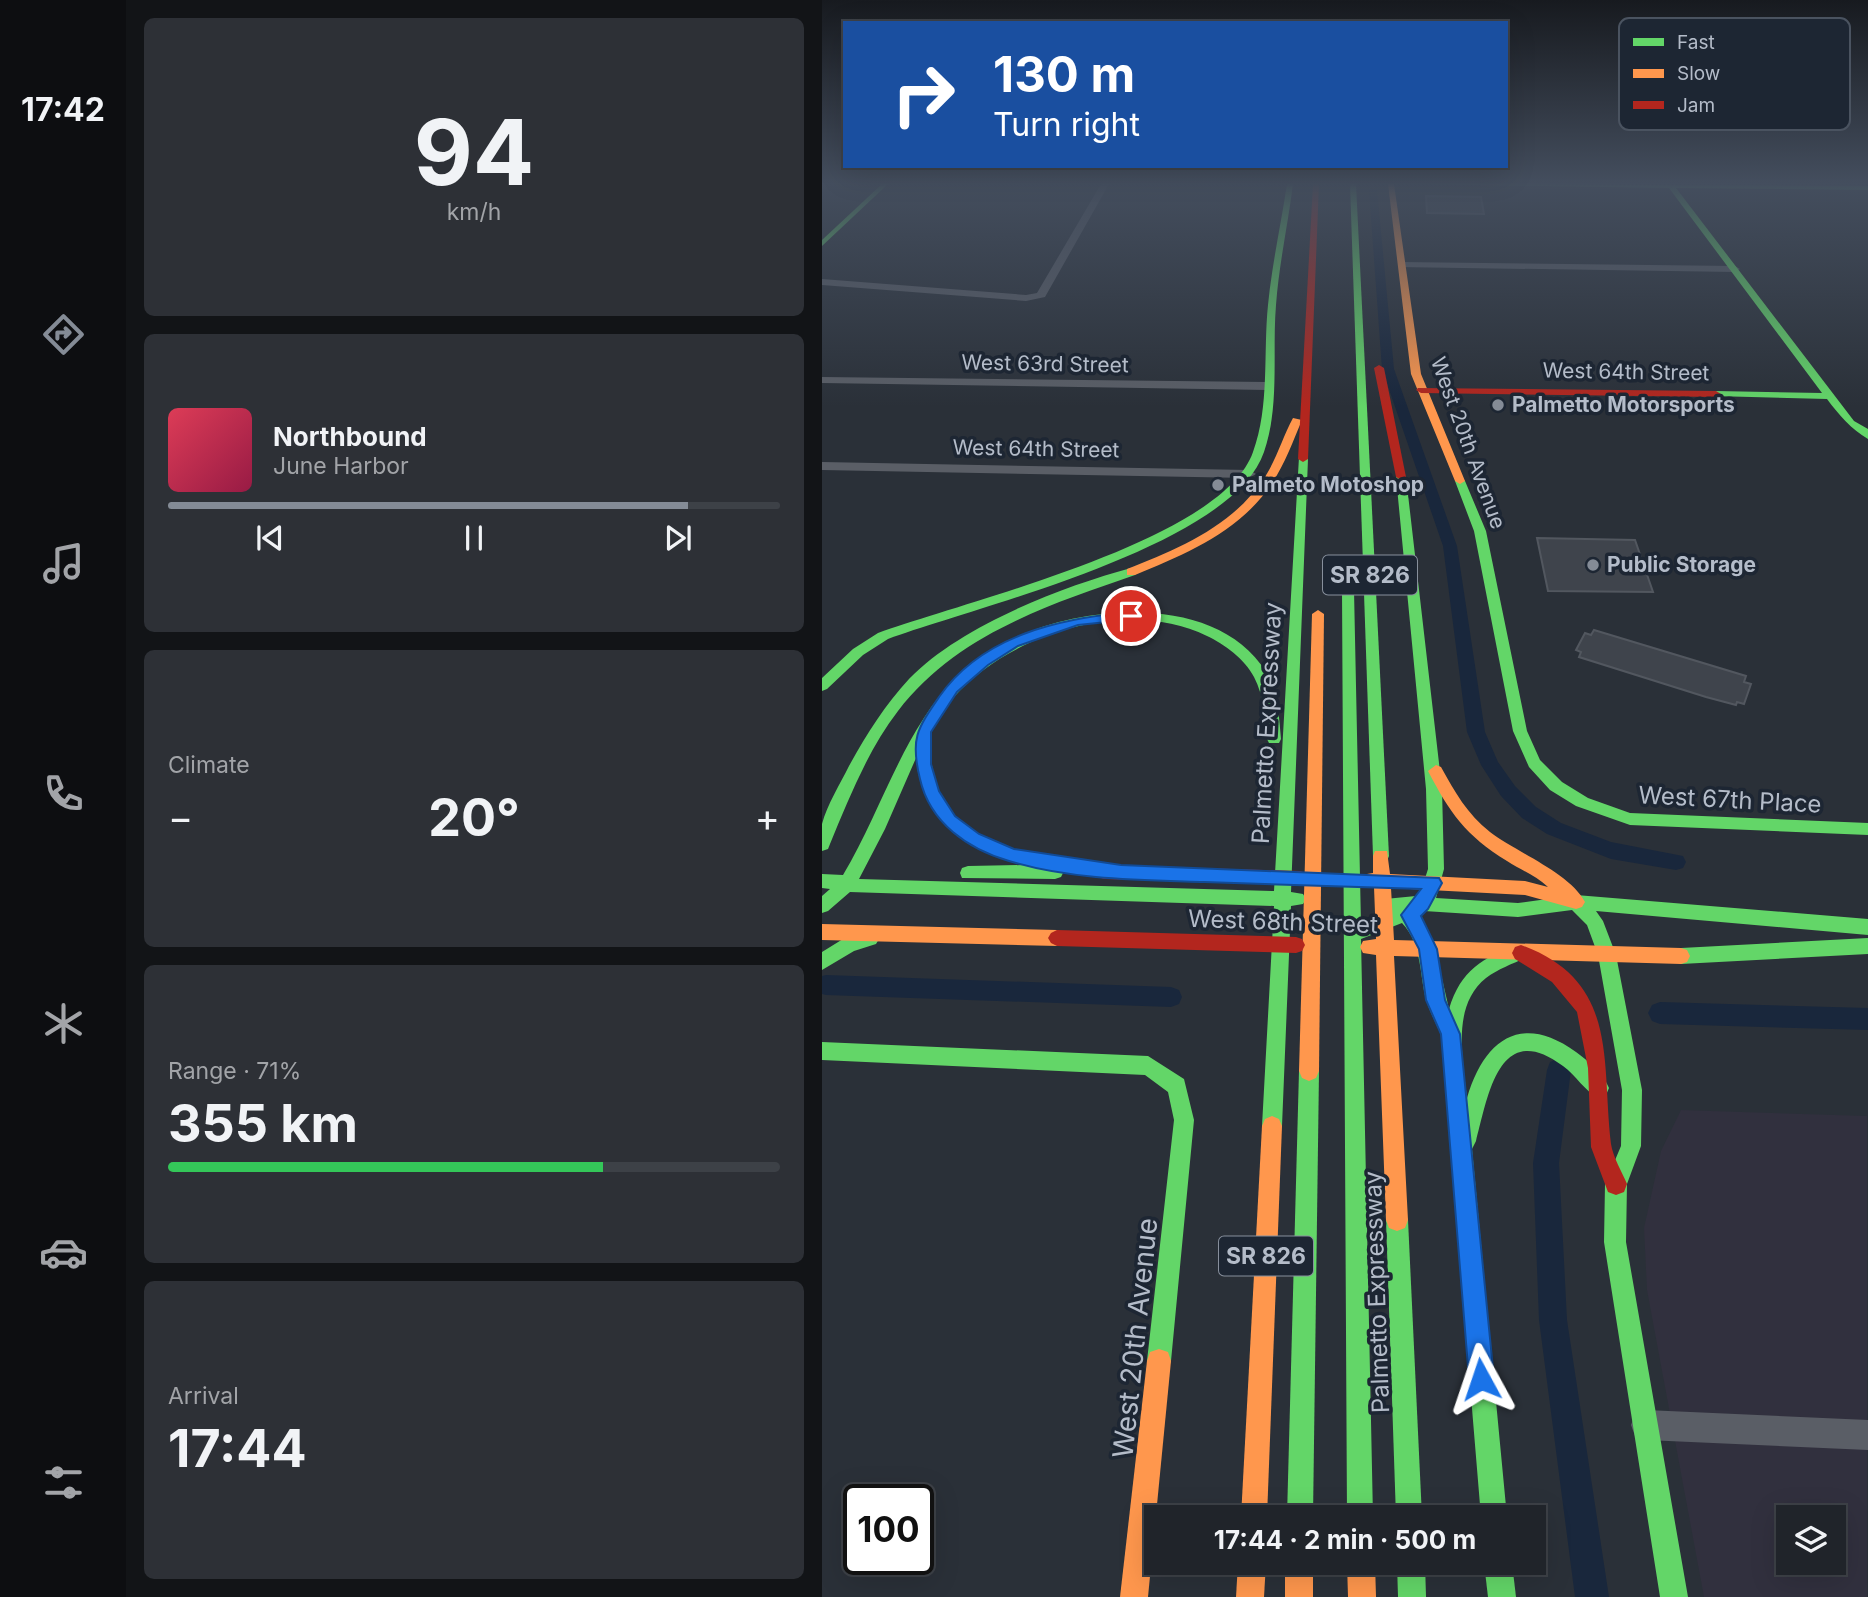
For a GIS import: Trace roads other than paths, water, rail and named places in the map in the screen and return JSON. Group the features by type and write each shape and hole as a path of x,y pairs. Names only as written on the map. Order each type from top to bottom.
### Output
{"main road":[{"path":"822,686 855,654 883,636 943,612 1155,541 1193,523 1220,505 1249,474 1258,450 1279,259"},
{"name":"Palmetto Expressway","path":"1255,1505 1307,397 1325,259"},
{"path":"1320,447 1330,259"},
{"path":"1338,259 1345,406"},
{"name":"Palmetto Expressway","path":"1349,259 1359,305 1409,1505"},
{"name":"West 20th Avenue","path":"1400,259 1414,362 1421,390 1479,531 1523,741 1534,763 1556,786"},
{"path":"1727,259 1850,423 1861,428 1867,436"},
{"path":"1332,944 1416,909 1433,883 1435,819 1431,762 1399,463 1375,345 1359,305"},
{"name":"West 64th Street","path":"1421,390 1829,396"},
{"path":"831,782 876,734 909,688 928,669 980,633 1048,601 1167,558 1239,513 1269,480 1307,397"},
{"path":"1850,423 1847,427 1867,454"},
{"path":"1348,570 1360,1505"},
{"path":"1300,1505 1319,598"},
{"path":"822,906 848,882 924,731 952,688 983,661 1013,642 1077,621 1113,616 1149,617 1182,622 1213,633 1255,665 1266,687 1284,843"},
{"path":"924,731 924,764 931,793 949,821 974,838 1011,855 1121,872"},
{"path":"822,844 844,794 876,734"},
{"path":"1431,762 1456,809 1482,835 1513,857 1543,872 1594,921 1607,955 1629,1067 1634,1116 1628,1158 1616,1184 1614,1223 1619,1272 1674,1597"},
{"name":"West 67th Place","path":"1556,786 1591,807 1630,819 1867,828"},
{"name":"West 68th Street","path":"848,882 876,873 1121,872 1433,883 1525,888 1576,902 1867,927"},
{"name":"West 68th Street","path":"822,881 848,882 870,887 1388,902 1416,909 1518,910 1576,902"},
{"path":"1416,909 1428,949 1436,1000 1451,1034"},
{"name":"West 68th Street","path":"822,932 1332,944 1698,957 1867,946"},
{"path":"822,962 849,944 887,934"},
{"path":"1493,1505 1451,1034 1461,991 1468,979 1485,966 1519,952 1559,976 1586,1008 1595,1041 1601,1147 1616,1184"},
{"path":"1461,1157 1485,1078 1495,1058 1508,1048 1536,1042 1560,1048 1579,1062 1599,1088"},
{"name":"West 20th Avenue","path":"822,1051 1148,1066 1177,1086 1184,1120 1134,1597"},
{"path":"1250,1597 1251,1575"},
{"path":"1299,1575 1299,1597"},
{"path":"1361,1575 1362,1597"},
{"path":"1411,1575 1412,1597"},
{"path":"1499,1575 1502,1597"}],"street":[{"path":"822,282 1026,298 1041,295 1062,259"},
{"path":"1401,265 1735,269"},
{"name":"West 63rd Street","path":"822,380 1267,386"},
{"name":"West 64th Street","path":"822,466 1249,474"},
{"path":"1646,1425 1867,1435"}],"waterway":[{"path":"1379,259 1388,369 1450,546 1476,732 1490,765 1508,791 1529,812 1554,829 1611,851 1676,862"},
{"path":"826,985 1171,997"},
{"path":"1660,1013 1868,1019"},
{"path":"1559,1070 1546,1163 1553,1320 1592,1597"}],"place":[{"name":"Palmetto Motorsports","path":"1498,405"},
{"name":"Palmeto Motoshop","path":"1218,485"},
{"name":"Public Storage","path":"1593,565"}]}
